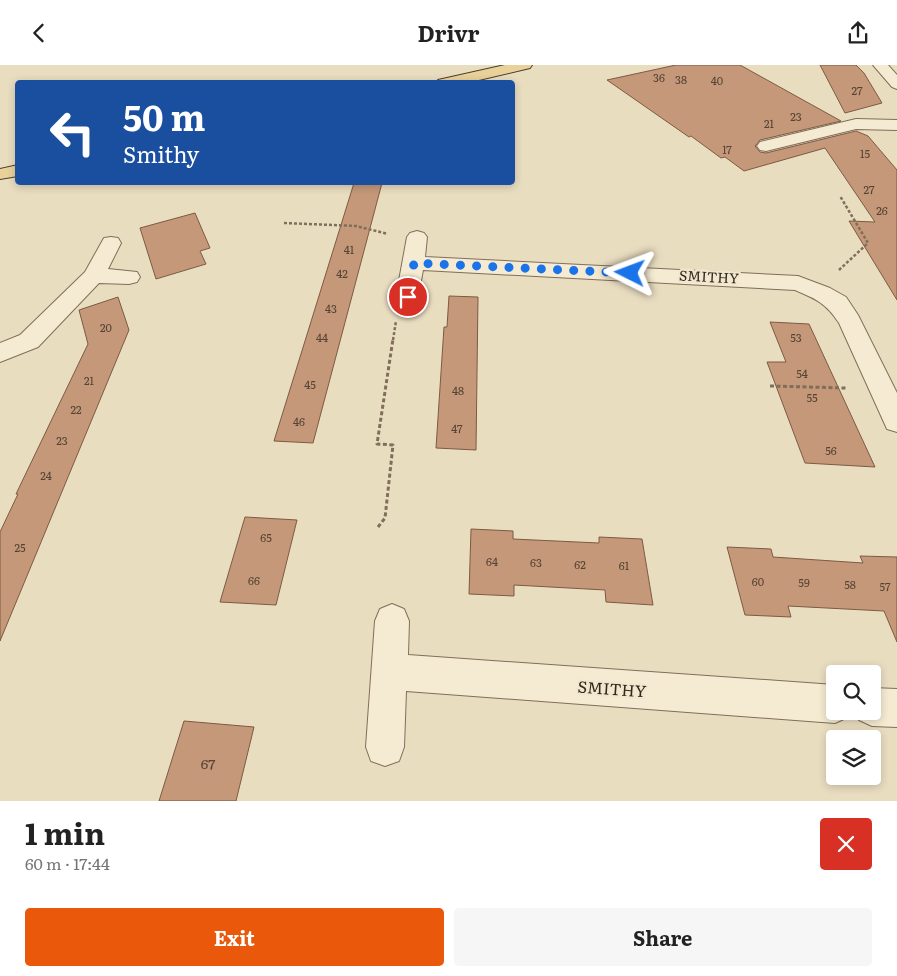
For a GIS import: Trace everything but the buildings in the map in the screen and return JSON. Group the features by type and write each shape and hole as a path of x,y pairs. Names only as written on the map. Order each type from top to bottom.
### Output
{"main road":[{"path":"457,80 525,65"},
{"path":"0,174 15,171"}],"street":[{"path":"880,65 897,83"},
{"path":"766,146 856,124 897,125"},
{"path":"788,141 805,151"},
{"path":"408,297 417,237"},
{"path":"0,353 29,341 93,276 111,243"},
{"name":"SMITHY","path":"414,263 798,283 819,291 838,303 850,321 897,421"},
{"path":"93,276 129,277"},
{"path":"384,747 392,621"},
{"name":"SMITHY","path":"389,672 826,703"},
{"path":"881,707 897,708"}],"path":[{"path":"819,291 868,243 840,196"},
{"path":"284,223 356,226 404,237 417,237"},
{"path":"378,527 384,518 393,445 378,444 399,300 408,297"},
{"path":"770,386 881,387"}],"route":[{"path":"408,297 414,263 630,273"}]}
